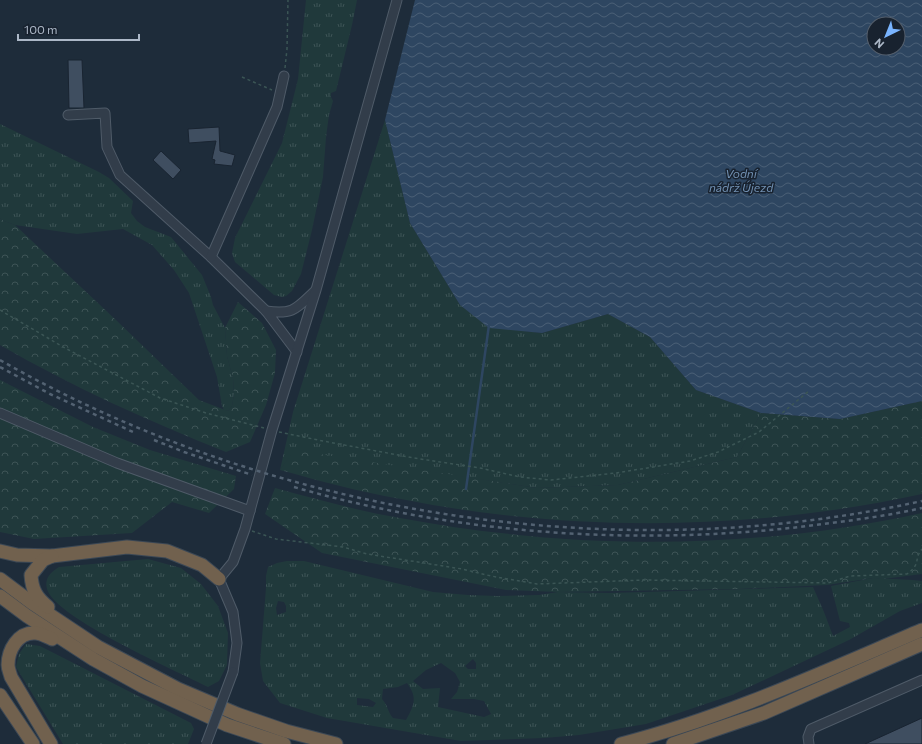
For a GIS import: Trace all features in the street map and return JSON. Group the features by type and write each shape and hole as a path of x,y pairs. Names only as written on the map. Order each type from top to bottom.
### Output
{"highway":[{"path":"0,551 17,555 52,556 127,548 167,551 202,565 219,579"},
{"path":"52,556 43,560 31,575 34,592 44,604 96,653"},
{"path":"0,579 96,653 142,686 228,725 284,744"},
{"path":"0,596 27,616 96,653 237,714 286,731 336,744"},
{"path":"621,744 664,733 758,700 922,630"},
{"path":"51,744 11,677 8,666 10,653 20,637 36,633 96,653"},
{"path":"672,744 764,713 922,644"},
{"path":"0,695 32,744"}],"street":[{"path":"206,744 233,672 237,643 233,612 219,579 233,562 245,529 272,430 316,290 397,0"},
{"path":"211,257 277,108 284,76"},
{"path":"68,115 106,113 107,147 120,175 211,257 266,311 297,352"},
{"path":"266,311 280,313 294,310 316,290"},
{"path":"0,413 117,463 250,511"},
{"path":"809,744 808,737 811,729 922,680"}],"path":[{"path":"284,76 287,49 288,0"},
{"path":"242,77 280,93"},
{"path":"0,310 65,348 160,398 206,414 323,441 414,458 480,468 520,477 551,480 616,473 690,461 718,452 758,432 809,391"},
{"path":"245,529 276,539 343,547 367,554 462,569 491,576 538,584 645,580 828,583 850,576 907,574 918,565 920,551 922,549"}],"green space":[{"path":"306,0 357,0 336,91 331,93 333,101 329,115 326,137 323,177 301,274 292,291 286,296 282,297 274,295 235,262 232,253 235,238 282,143 298,79"},
{"path":"385,120 410,223 460,305 489,327 542,333 608,314 650,337 696,390 761,413 737,457 618,485 537,488 294,451 280,470 293,412"},
{"path":"0,124 109,178 133,201 131,213 137,221 145,227 171,237 202,275 213,305 225,328 227,356 233,378 234,394 232,406 228,411 224,410 222,406 217,377 189,293 174,270 152,245 123,229 77,234 15,225 0,218"},
{"path":"0,218 15,225 199,400 228,411 232,406 234,394 233,378 227,356 225,328 238,302 262,323 276,350 275,373 266,405 250,442 226,452 111,403 0,345"},
{"path":"0,380 93,427 150,450 236,476 234,489 209,513 172,502 132,533 34,539 0,532"},
{"path":"922,401 922,494 858,506 793,515 728,521 662,523 596,522 530,518 465,510 386,496 340,486 280,470 294,450 537,488 618,485 737,457 761,413 840,419"},
{"path":"275,488 384,515 465,529 530,536 595,540 661,542 727,540 792,534 857,525 922,513 922,574 883,579 873,578 827,585 738,589 558,592 506,590 322,553 265,514"},
{"path":"148,559 181,568 201,584 218,606 228,633 227,665 219,681 208,687 146,657 94,629 71,614 55,601 47,589 47,579 53,571 59,567"},
{"path":"287,561 304,561 433,592 468,595 497,596 539,595 558,592 609,593 813,587 833,636 850,627 849,623 840,621 831,586 873,578 922,581 922,603 900,611 849,640 732,695 646,724 579,735 544,738 461,741 327,718 280,703 263,681 260,663 266,576 268,567","holes":["278,601 284,602 286,612 277,615 276,608","473,659 476,663 476,669 468,669 465,666","441,663 455,673 460,682 457,692 451,699 474,699 484,701 491,714 484,717 438,707 440,688 423,689 413,681 426,670","407,683 413,693 414,702 406,720 393,718 391,716 382,699 383,689 398,687","357,698 369,699 376,703 373,707 357,705"]},
{"path":"26,644 40,646 191,723 194,729 188,744 63,744 16,667 19,654"}],"water":[{"name":"Vodní nádrž Újezd","path":"415,0 922,0 922,401 840,419 761,413 696,390 650,337 608,314 542,333 489,328 460,305 410,223 385,120"}],"building":[{"path":"68,60 82,60 84,108 69,108"},
{"path":"219,127 220,151 235,155 232,166 214,164 215,160 212,159 216,141 189,143 188,129"},
{"path":"161,151 181,170 173,179 153,160"},
{"path":"922,718 922,744 865,744"}],"waterway":[{"path":"466,489 489,325"}],"railway":[{"path":"0,360 105,414 216,457 331,491 448,514 567,527 687,530 805,521 922,501"},
{"path":"0,367 50,394 133,432"},
{"path":"154,440 184,452 252,475"},
{"path":"294,487 356,503 418,516 545,532 608,535 736,533 845,521 922,508"}]}
